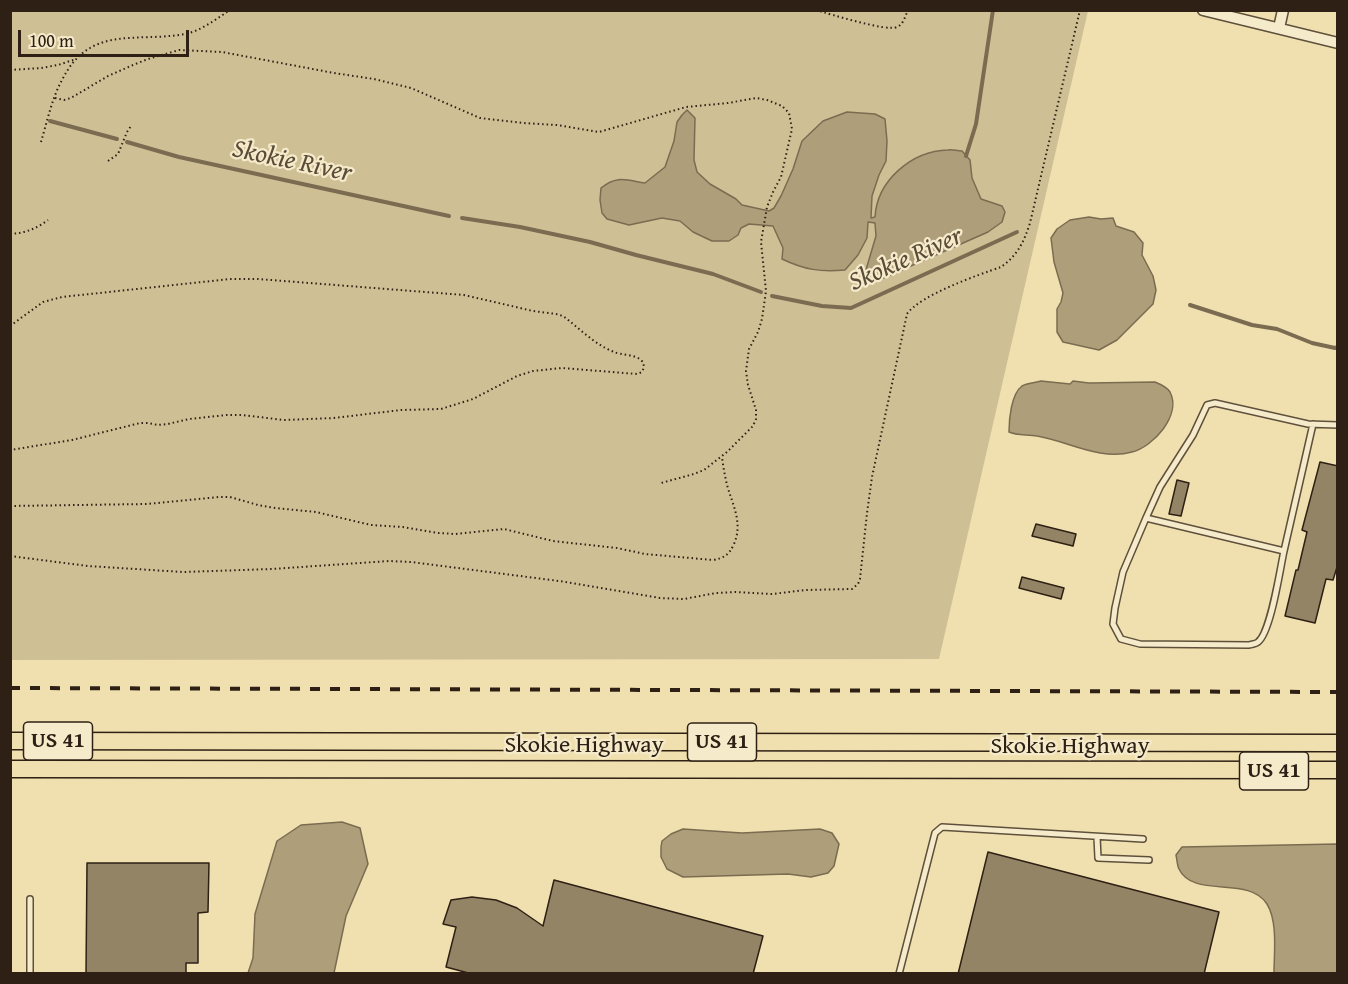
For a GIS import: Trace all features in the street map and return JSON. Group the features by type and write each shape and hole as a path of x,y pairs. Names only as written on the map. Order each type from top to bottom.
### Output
{"highway":[{"name":"Skokie Highway","path":"10,741 1338,743"},
{"name":"Skokie Highway","path":"10,770 1338,770"}],"street":[{"path":"1203,10 1338,43"},
{"path":"1279,28 1283,10"}],"lane":[{"path":"1313,424 1270,619 1266,632 1258,642 1249,645 1140,644 1121,639 1113,624 1123,572 1160,487 1193,435 1207,405 1215,403 1313,424 1338,425"},
{"path":"1146,518 1284,551"},
{"path":"898,974 935,833 942,827 1143,839"},
{"path":"1097,837 1098,858 1149,860"},
{"path":"30,899 30,974"}],"path":[{"path":"10,70 58,65 76,59 95,45 106,41 186,34 201,28 230,10"},
{"path":"816,10 872,25 893,28 903,23 908,10"},
{"path":"10,556 87,566 183,572 389,561 411,562 537,578 660,598 684,599 716,593 772,594 806,590 852,589 860,579 872,477 907,314 911,308 924,299 1001,267 1010,261 1026,237 1080,10"},
{"path":"55,98 64,100 71,98 108,76 148,59 179,50 222,52 334,74 374,79 411,88 480,118 557,125 599,132 679,108 756,98 782,106 789,113 792,129 781,177 768,207 761,242 766,291 762,319 749,349 747,371 756,419 753,426 722,457 704,470 661,483"},
{"path":"41,142 61,81 76,59"},
{"path":"108,161 118,153 131,126"},
{"path":"10,234 27,232 48,220"},
{"path":"10,326 43,302 62,297 230,279 258,279 464,295 556,314 563,316 602,346 613,352 638,358 644,365 642,372 638,375 562,368 533,371 517,376 473,399 441,409 284,420 242,415 207,416 168,424 140,423 72,440 10,450"},
{"path":"10,506 136,504 230,497 275,508 329,514 371,525 456,534 504,529 553,541 617,548 645,554 712,560 721,558 731,551 738,526 722,457"}],"shaded area":[{"path":"10,11 1088,11 939,659 11,660"}],"water":[{"path":"687,110 695,118 694,160 697,172 710,184 742,205 769,211 774,208 793,169 802,141 823,121 847,112 875,114 885,119 886,161 872,196 871,218 875,217 882,191 898,170 921,156 951,150 962,151 970,160 972,178 981,199 1002,206 1005,212 1002,222 988,232 879,280 865,273 876,236 875,223 868,222 867,238 858,255 845,270 828,271 805,268 782,259 783,248 773,226 749,224 741,228 738,235 729,241 712,241 693,232 680,221 662,218 629,225 607,219 602,213 601,188 617,180 645,183 665,167 674,141 677,122"},
{"path":"1089,217 1113,218 1116,226 1134,232 1143,243 1142,255 1153,276 1156,290 1153,304 1117,340 1099,350 1063,342 1057,332 1057,309 1063,293 1054,262 1051,238 1057,229 1070,220"},
{"path":"1041,381 1070,384 1073,381 1089,383 1155,382 1170,392 1173,401 1172,410 1163,429 1148,444 1132,452 1120,454 1096,452 1049,438 1009,432 1011,408 1018,390 1024,385"},
{"path":"342,822 360,828 368,864 346,916 334,973 248,973 253,958 255,914 277,841 301,825"},
{"path":"683,829 742,833 820,829 832,833 839,844 834,866 828,873 811,877 788,874 683,877 667,869 661,857 661,847 662,841"},
{"path":"1337,844 1337,973 1274,973 1274,928 1267,904 1259,895 1248,891 1208,886 1186,878 1179,869 1176,855 1182,847"}],"building":[{"path":"1320,462 1338,466 1338,564 1333,580 1326,579 1315,623 1285,616 1307,532 1302,530"},
{"path":"1177,480 1189,483 1181,516 1169,514"},
{"path":"1036,524 1076,534 1073,546 1032,536"},
{"path":"1022,577 1064,588 1061,599 1019,588"},
{"path":"988,852 1219,912 1204,974 958,974"},
{"path":"87,863 209,863 208,912 198,913 198,963 186,963 186,974 86,974"},
{"path":"554,880 763,936 753,974 472,974 446,967 456,927 443,924 451,900 472,897 496,900 517,908 543,926"}],"waterway":[{"path":"966,156 976,124 993,10"},
{"name":"Skokie River","path":"50,121 117,139"},
{"name":"Skokie River","path":"127,142 179,157 449,216"},
{"name":"Skokie River","path":"462,218 520,227 590,242 713,274 761,292"},
{"name":"Skokie River","path":"772,296 822,306 851,308 1017,232"},
{"name":"Skokie River","path":"1190,305 1252,325 1277,329 1312,343 1338,347"}],"railway":[{"path":"10,688 1338,692"}]}
